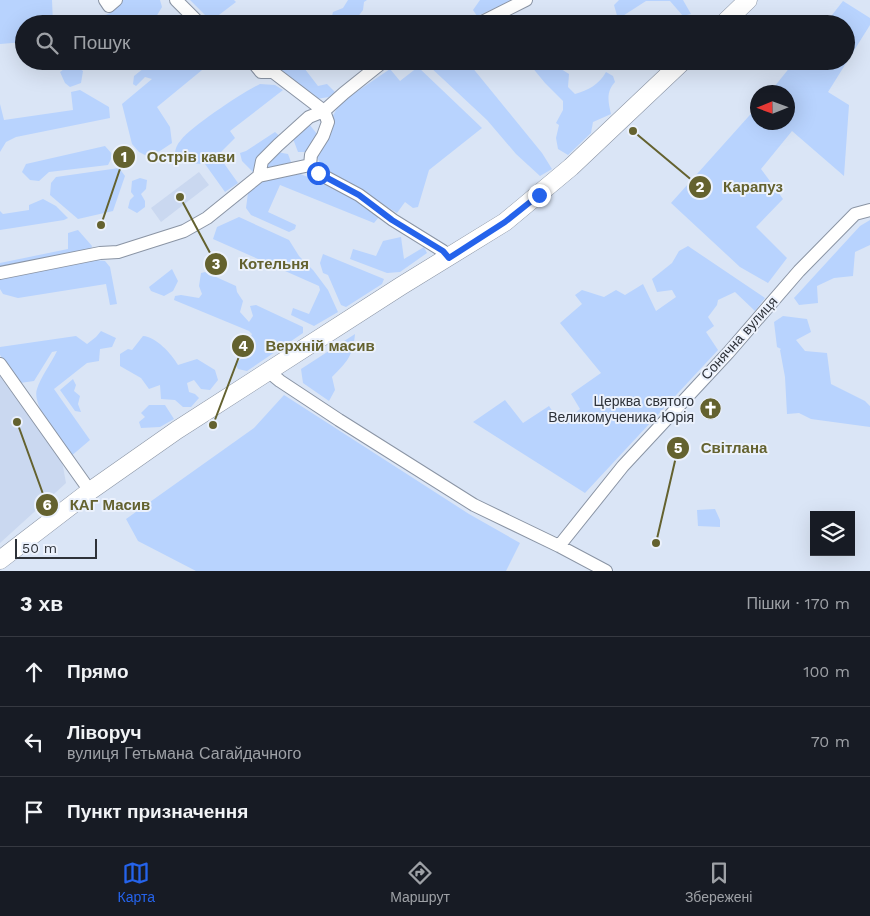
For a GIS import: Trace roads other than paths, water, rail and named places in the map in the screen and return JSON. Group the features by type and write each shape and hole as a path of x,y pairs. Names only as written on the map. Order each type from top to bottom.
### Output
{"main road":[{"path":"732,15 748,0"},
{"path":"0,560 90,491 177,430 401,286 505,222 571,167 673,70"}],"street":[{"path":"104,0 109,6 116,0"},
{"path":"176,0 191,15"},
{"path":"496,15 526,0"},
{"path":"259,70 261,72 273,72 324,111 328,122 323,136 311,155 310,165"},
{"path":"259,176 262,161 273,150 309,117 324,111 373,70"},
{"path":"310,165 318,173 359,195 392,220 443,251 449,258"},
{"path":"0,272 100,253 118,252 184,231 208,218 259,176 310,165"},
{"name":"Сонячна вулиця","path":"559,546 623,466 728,353 799,271 855,214 870,210"},
{"path":"0,364 90,491"},
{"path":"268,372 324,410 474,505 606,571"}],"place":[{"name":"Карапуз","path":"633,131"},
{"name":"Котельня","path":"180,197"},
{"name":"Острів кави","path":"101,225"},
{"name":"Церква святого Великомученика Юрія","path":"710,409"},
{"name":"КАГ Масив","path":"17,422"},
{"name":"Верхній масив","path":"213,425"},
{"name":"Світлана","path":"656,543"}]}
